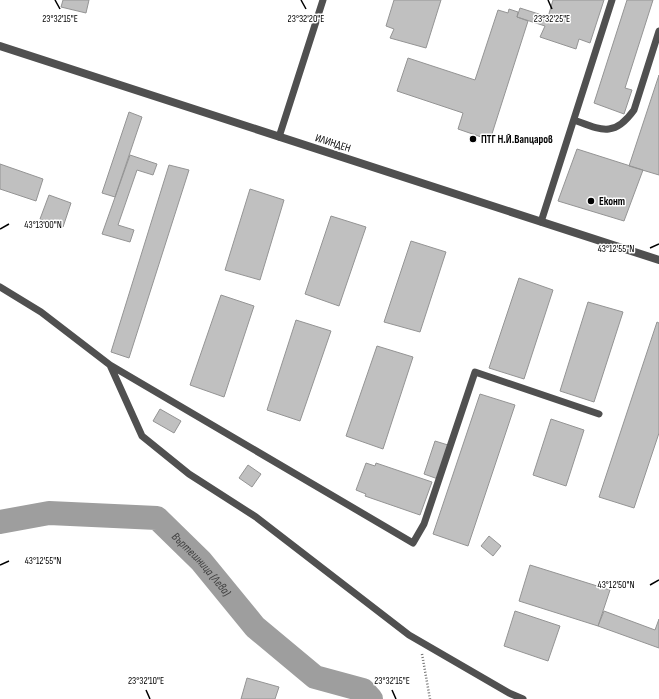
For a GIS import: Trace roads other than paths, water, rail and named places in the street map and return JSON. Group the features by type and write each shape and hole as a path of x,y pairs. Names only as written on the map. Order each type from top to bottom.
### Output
{"street":[{"name":"ИЛИНДЕН","path":"0,46 659,260"}],"lane":[{"path":"279,137 323,0"},
{"path":"541,222 612,0"},
{"path":"574,120 602,130 611,130 628,119 634,110 659,31"},
{"path":"0,287 42,312 110,365 413,543 424,524 476,372 599,414"},
{"path":"110,365 142,436 190,474 256,517 409,635 508,693 523,699"}],"waterway":[{"name":"Въртешница (Лева)","path":"0,522 49,513 157,518 201,561 255,627 315,677 363,690 371,699"}],"place":[{"name":"ПТГ Н.Й.Вапцаров","path":"473,139"},
{"name":"Еконт","path":"591,201"}]}
